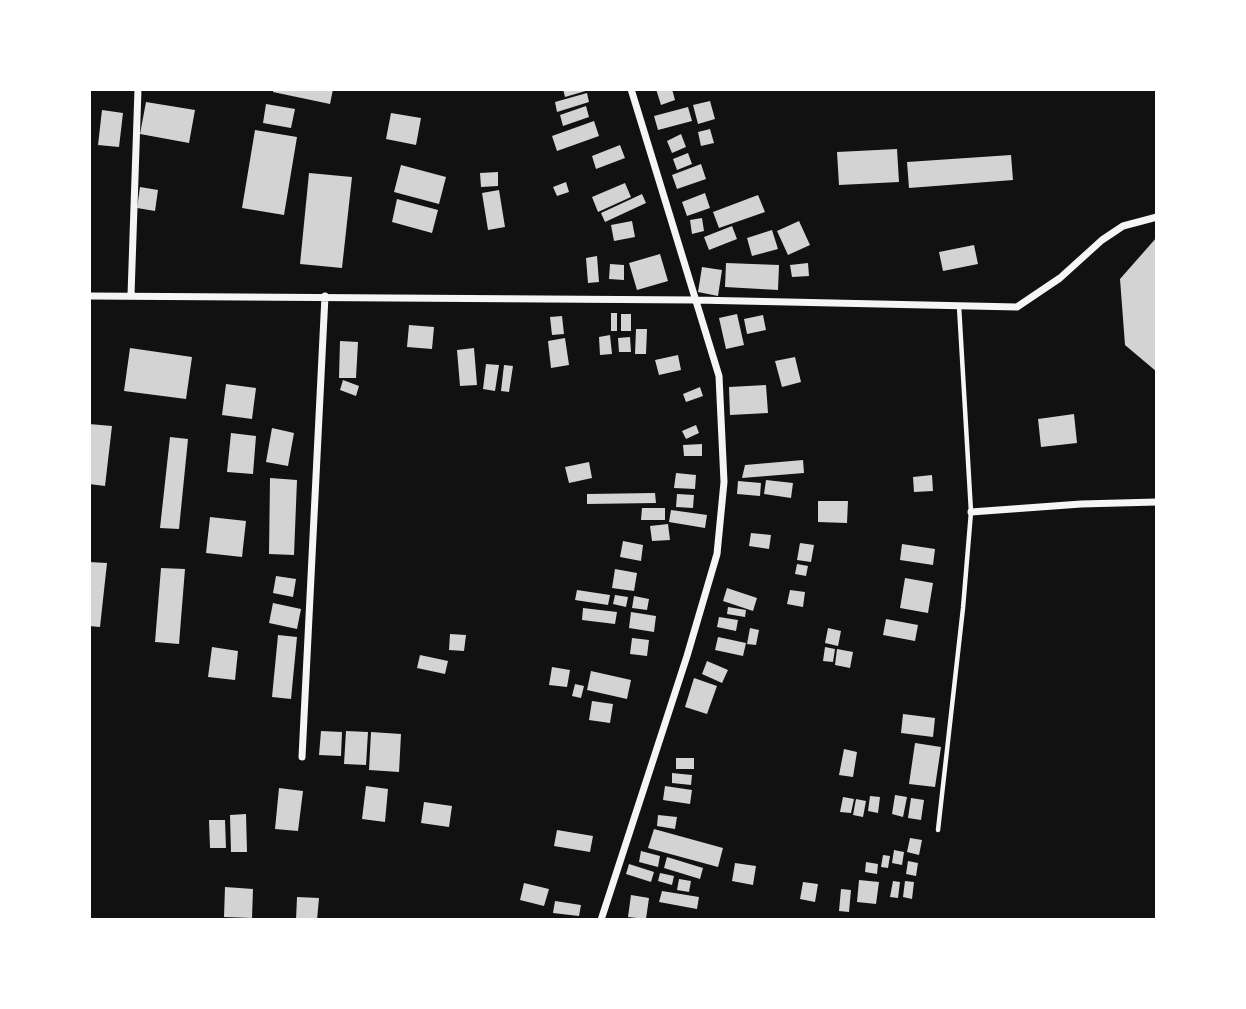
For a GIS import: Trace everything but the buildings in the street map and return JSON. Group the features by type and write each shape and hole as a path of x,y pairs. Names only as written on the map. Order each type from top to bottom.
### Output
{"street":[{"path":"131,295 138,89"},
{"path":"601,920 687,656 717,554 724,482 719,376 631,89"},
{"path":"89,296 695,300 1017,307 1060,278 1102,240 1123,226 1157,217"},
{"path":"302,757 325,296"},
{"path":"971,512 1157,502"}],"lane":[{"path":"938,830 971,512 959,305"}]}
